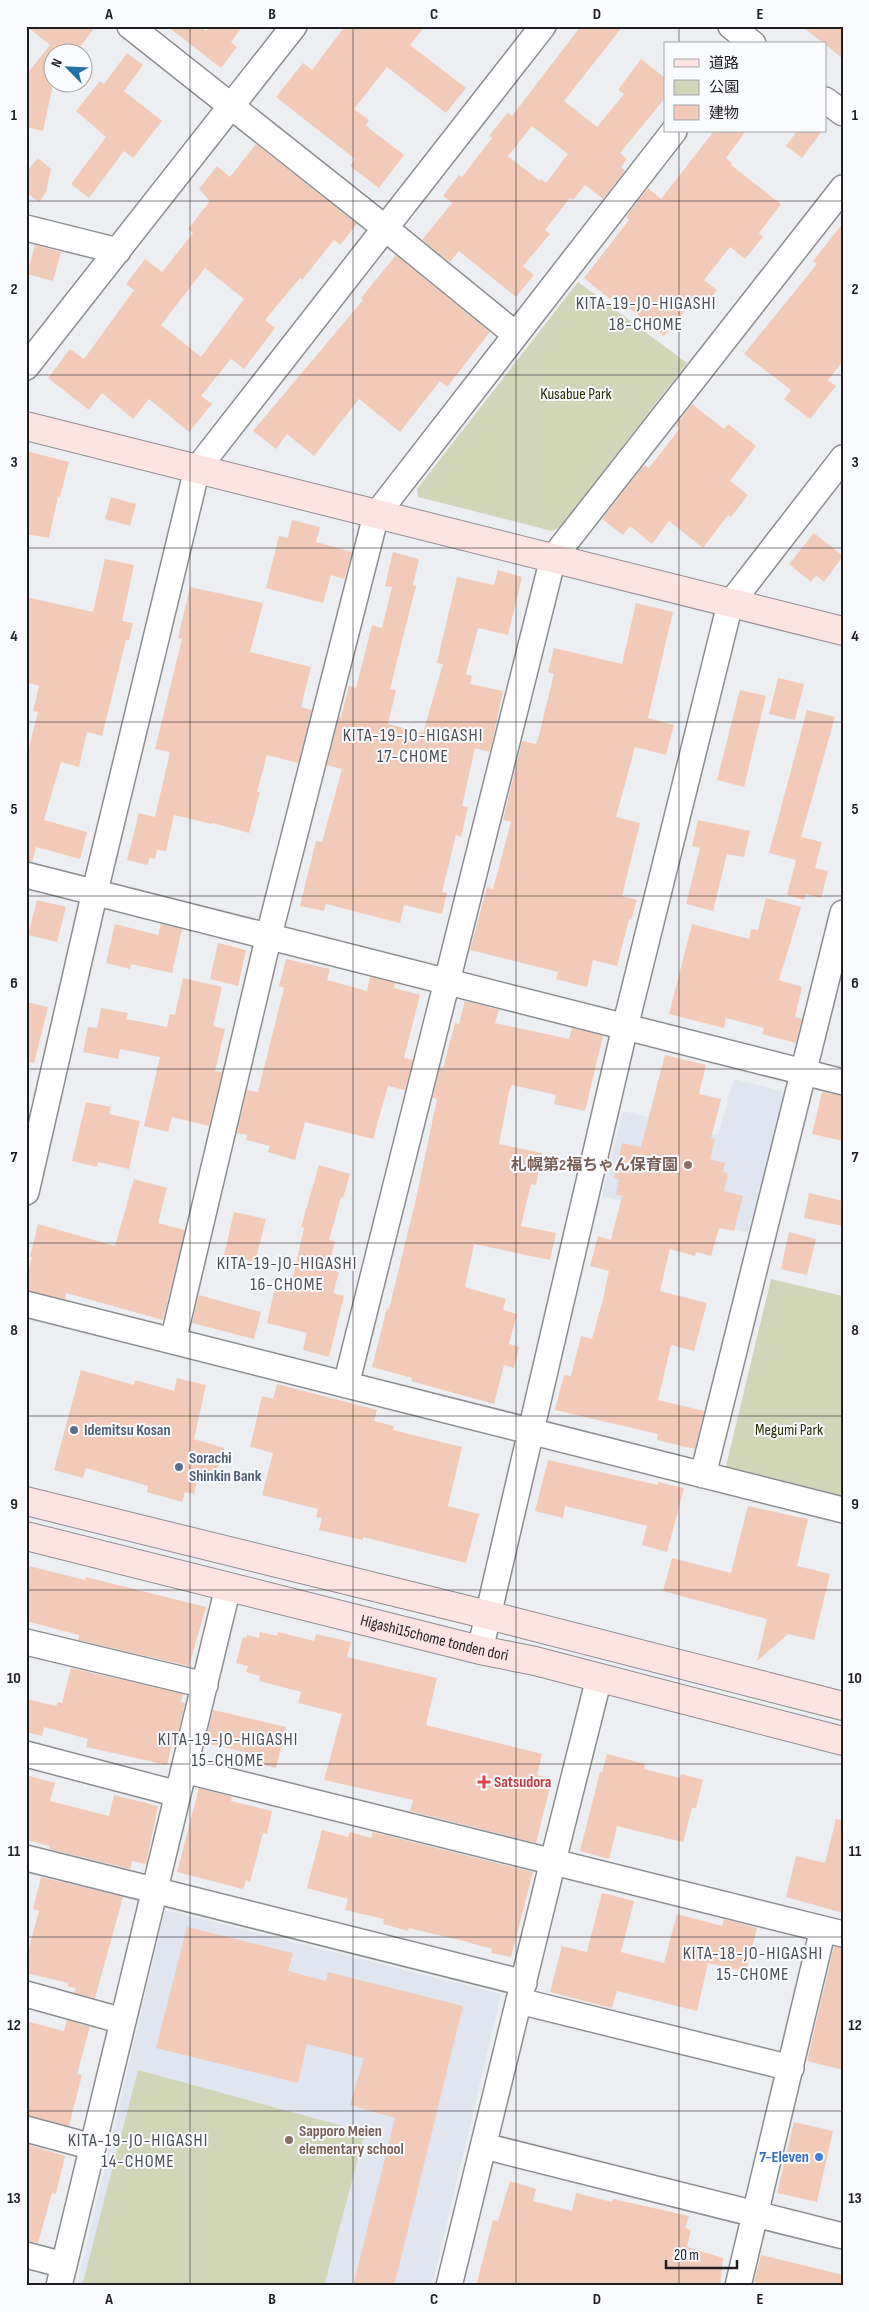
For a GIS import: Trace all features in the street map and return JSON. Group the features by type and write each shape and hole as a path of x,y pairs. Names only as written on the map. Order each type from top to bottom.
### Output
{"street":[{"path":"130,26 385,228 515,334"},
{"path":"26,367 294,26"},
{"path":"26,1192 95,891 197,469 543,26"},
{"path":"826,101 843,113"},
{"path":"173,1341 269,935 376,515 673,132"},
{"path":"346,1385 553,558 843,188"},
{"path":"26,228 118,251"},
{"path":"26,426 843,631"},
{"path":"480,1650 625,1027 730,604 843,458"},
{"path":"26,875 269,935 802,1074 843,1082"},
{"path":"703,1475 843,913"},
{"path":"26,1304 843,1510"},
{"path":"26,1501 488,1615 843,1706"},
{"name":"Higashi15chome tonden dori","path":"26,1536 599,1678 843,1741"},
{"path":"26,2255 62,2275 228,1587"},
{"path":"26,1642 205,1685"},
{"path":"450,2286 552,1861 599,1678"},
{"path":"26,1754 181,1782 552,1861 833,1932 791,2068 738,2286"},
{"path":"26,1858 155,1891 791,2068"},
{"path":"26,1994 123,2021"},
{"path":"26,2129 93,2148"},
{"path":"484,2146 843,2236"}],"shaded area":[{"name":"札幌第2福ちゃん保育園","path":"734,1079 785,1092 751,1233 602,1196 623,1111 718,1135"},
{"name":"Sapporo Meien elementary school","path":"165,1910 501,1994 432,2286 77,2286"}],"green space":[{"name":"Kusabue Park","path":"578,282 687,363 560,527 552,531 418,497 417,489"},
{"name":"Megumi Park","path":"771,1279 843,1296 843,1501 728,1472 726,1466"},
{"path":"138,2070 365,2132 324,2286 82,2286"}],"building":[{"path":"26,26 96,26 84,42 46,42"},
{"path":"167,26 200,26 206,31 210,26 243,26 231,42 237,47 221,68"},
{"path":"345,26 425,26 410,45 466,88 446,113 387,67 354,109 369,120 366,125 370,129 404,155 379,188 350,166 355,159 276,97 303,63 312,70"},
{"path":"581,26 623,26 564,101 597,127 624,94 618,90 641,59 664,77 664,99 620,153 627,159 621,167 625,171 603,199 585,185 573,200 570,198 545,230 550,234 523,266 534,275 516,297 459,251 450,262 422,240 452,203 443,196 459,175 462,177 492,138 489,136 508,112 512,116","holes":["532,126 568,154 546,183 541,179 540,181 508,156"]},
{"path":"801,26 843,26 843,59 826,45 826,42 822,42"},
{"path":"127,53 143,65 124,91 162,121 133,158 124,151 89,198 71,184 106,137 76,111 100,81 104,84"},
{"path":"42,55 42,92 51,92 43,131 26,127 26,75"},
{"path":"713,132 745,132 726,158 732,163 731,165 781,204 759,233 763,237 745,259 730,247 704,280 717,290 705,306 699,301 693,310 689,306 664,336 613,295 610,299 584,278 629,220 626,217 648,188 661,199"},
{"path":"796,132 821,132 802,158 786,146"},
{"path":"256,144 357,224 340,245 334,240 302,280 300,278 265,320 275,328 244,369 231,359 201,396 212,404 189,432 149,399 133,419 102,393 89,410 48,378 70,349 84,359 134,290 126,284 145,259 162,272 193,233 188,229 210,201 199,189 217,166 230,177","holes":["205,268 244,299 201,357 161,325"]},
{"path":"38,158 51,169 46,192 39,202 26,192 26,172"},
{"path":"843,223 843,361 828,380 836,386 810,419 784,399 791,390 744,354 817,264 813,261"},
{"path":"35,245 61,252 53,281 27,274"},
{"path":"396,255 490,332 447,387 440,381 400,432 359,399 314,456 287,434 276,449 253,431 363,300 361,298"},
{"path":"692,404 724,429 728,424 756,446 730,481 748,495 731,517 728,515 703,548 669,521 652,544 630,526 623,535 602,519 644,465 649,468 680,428 676,425"},
{"path":"26,451 69,462 60,497 58,497 49,538 26,534"},
{"path":"111,497 136,504 130,526 105,519"},
{"path":"292,520 320,527 316,542 352,552 344,579 331,575 323,603 266,588 279,536 288,538"},
{"path":"814,533 843,556 824,582 816,575 811,582 789,564"},
{"path":"393,552 419,559 413,585 416,586 390,689 396,690 388,724 423,733 443,664 437,663 457,577 494,585 498,570 522,577 508,635 478,628 466,674 472,676 470,684 503,691 490,752 475,748 462,806 468,807 461,837 456,835 442,892 447,893 442,914 404,905 400,923 326,904 324,911 300,906 316,841 322,842 342,769 327,765 339,717 341,717 349,686 356,688 372,625 382,628 392,587 385,586"},
{"path":"105,559 134,565 122,621 133,623 129,640 126,640 102,736 87,732 79,767 61,762 44,820 87,832 80,859 36,847 32,862 26,861 26,759 38,712 33,711 39,686 26,682 26,597 93,612"},
{"path":"190,587 263,603 250,652 311,667 301,707 312,710 298,763 267,755 249,833 174,815 166,851 157,850 155,859 149,858 148,865 127,860 139,813 155,817 165,774 170,752 155,749 182,639 178,638"},
{"path":"636,603 673,612 648,718 674,725 666,755 635,747 616,817 640,823 622,896 637,900 631,920 629,919 617,966 593,960 587,987 556,979 558,972 470,950 487,887 493,889 511,822 503,820 522,741 536,744 538,739 554,674 548,672 554,648 622,664"},
{"path":"778,678 804,684 795,720 769,714"},
{"path":"740,690 766,696 744,787 717,780"},
{"path":"807,710 835,717 801,837 822,842 815,868 828,871 821,898 806,894 804,900 787,895 796,860 769,853"},
{"path":"698,820 750,831 744,857 727,854 713,911 686,904 700,848 692,846"},
{"path":"766,898 801,907 779,980 802,987 795,1017 802,1019 796,1043 762,1034 764,1028 726,1018 724,1028 669,1014 692,924 749,939 751,929 758,930"},
{"path":"37,900 66,907 57,942 28,935"},
{"path":"115,924 158,935 161,924 182,929 172,973 131,964 130,969 106,963"},
{"path":"218,943 246,950 238,986 210,979"},
{"path":"286,959 330,969 327,980 367,991 370,977 395,983 394,988 420,995 404,1058 413,1060 405,1090 388,1086 373,1139 305,1122 295,1160 268,1152 270,1146 246,1140 247,1135 237,1133 247,1090 258,1092 284,988 279,986"},
{"path":"183,978 222,987 213,1026 225,1029 215,1071 222,1072 209,1126 172,1117 168,1132 144,1126 160,1057 120,1049 118,1059 83,1052 88,1027 97,1028 101,1008 128,1013 126,1019 167,1027 170,1014 175,1015"},
{"path":"465,1001 499,1010 495,1023 569,1039 572,1028 603,1036 585,1111 554,1104 556,1095 512,1085 509,1092 499,1144 542,1153 536,1185 531,1184 521,1226 556,1233 550,1260 474,1244 465,1287 506,1299 503,1310 517,1314 509,1344 519,1347 514,1368 504,1365 494,1404 411,1381 412,1378 372,1367 387,1308 389,1309 416,1199 437,1099 433,1098 440,1067 443,1068 455,1023 459,1024"},
{"path":"26,1002 48,1007 34,1063 26,1062"},
{"path":"665,1055 706,1065 699,1094 721,1099 711,1138 715,1139 710,1159 725,1163 723,1172 728,1173 724,1191 743,1196 734,1231 719,1228 711,1256 696,1252 695,1256 670,1249 660,1291 707,1303 694,1351 671,1345 658,1400 704,1411 695,1449 657,1440 658,1434 555,1410 564,1375 571,1376 581,1336 592,1339 603,1299 609,1271 590,1266 598,1236 611,1240 622,1196 616,1195 619,1180 614,1178 622,1143 641,1147"},
{"path":"822,1092 843,1096 843,1141 812,1134"},
{"path":"86,1102 111,1107 109,1114 140,1121 129,1169 98,1162 97,1167 72,1161"},
{"path":"319,1165 350,1174 343,1198 341,1197 329,1240 335,1241 328,1269 339,1272 333,1293 344,1296 329,1357 303,1350 307,1333 267,1323 276,1283 291,1286 304,1228 301,1227"},
{"path":"134,1179 167,1188 158,1223 185,1230 163,1320 66,1293 65,1299 26,1290 26,1279 32,1257 30,1257 38,1224 115,1246"},
{"path":"809,1193 843,1201 843,1226 804,1218"},
{"path":"234,1212 266,1219 255,1262 224,1255"},
{"path":"789,1232 816,1239 807,1275 781,1269"},
{"path":"199,1295 261,1312 254,1339 192,1323"},
{"path":"81,1370 134,1385 135,1380 174,1391 177,1378 206,1385 194,1439 224,1448 214,1481 198,1476 194,1494 185,1492 182,1502 147,1492 148,1486 86,1468 83,1478 54,1470"},
{"path":"277,1384 377,1410 374,1421 394,1426 393,1430 462,1447 448,1506 479,1514 466,1563 363,1537 363,1540 319,1530 322,1518 316,1517 318,1509 262,1495 273,1453 250,1447 262,1396 273,1399"},
{"path":"548,1460 658,1485 658,1482 684,1488 667,1552 642,1545 647,1526 565,1506 563,1518 535,1511"},
{"path":"748,1506 808,1519 797,1566 830,1574 814,1640 788,1634 757,1661 767,1619 663,1591 672,1558 731,1573"},
{"path":"29,1566 85,1580 86,1577 206,1607 189,1666 78,1640 79,1635 26,1621 26,1577"},
{"path":"260,1632 277,1636 278,1632 314,1641 316,1634 351,1642 347,1657 437,1678 426,1725 542,1754 537,1775 552,1779 536,1843 410,1811 413,1800 324,1780 342,1714 298,1703 301,1692 259,1681 260,1676 246,1672 248,1666 236,1663 243,1637 246,1638 247,1635 259,1638"},
{"path":"71,1668 183,1694 181,1702 185,1703 177,1737 174,1736 167,1765 86,1747 88,1739 44,1727 42,1736 26,1732 26,1699 56,1706 58,1702 62,1703"},
{"path":"213,1710 286,1727 276,1768 247,1761 249,1753 205,1743"},
{"path":"607,1754 645,1764 644,1769 680,1778 681,1774 703,1780 696,1808 692,1808 683,1842 617,1826 609,1859 580,1851 600,1772 602,1773"},
{"path":"26,1775 55,1783 50,1801 109,1816 114,1795 158,1806 146,1864 132,1861 130,1869 49,1849 50,1846 26,1840"},
{"path":"199,1788 232,1797 231,1801 272,1811 267,1834 263,1833 250,1882 246,1880 243,1889 177,1872"},
{"path":"836,1819 843,1820 843,1913 786,1897 796,1856 825,1863"},
{"path":"322,1830 348,1837 350,1832 371,1838 373,1832 533,1872 511,1957 491,1953 492,1949 467,1942 409,1928 408,1931 383,1924 384,1919 345,1910 348,1899 307,1888"},
{"path":"41,1877 123,1897 95,1998 74,1993 76,1988 68,1987 68,1983 26,1973 26,1959 39,1911 33,1909"},
{"path":"602,1893 634,1901 621,1952 664,1963 677,1914 722,1926 724,1919 757,1928 746,1972 708,1963 697,2011 617,1991 612,2008 550,1992 562,1946 587,1952"},
{"path":"187,1927 293,1953 288,1971 326,1981 328,1972 463,2006 394,2286 353,2286 395,2118 350,2105 364,2058 307,2044 298,2083 156,2048"},
{"path":"834,1946 843,1948 843,2070 807,2061"},
{"path":"67,2020 90,2027 77,2074 82,2075 69,2126 26,2115 26,2021 64,2031"},
{"path":"794,2122 833,2131 817,2202 777,2193"},
{"path":"26,2144 65,2156 56,2194 52,2193 38,2243 26,2241"},
{"path":"510,2181 536,2189 533,2201 572,2211 576,2193 612,2202 613,2199 689,2216 685,2228 691,2230 687,2247 723,2258 720,2286 476,2286 493,2220 498,2221"},
{"path":"761,2255 843,2275 843,2286 769,2286 754,2282"}],"place":[{"name":"札幌第2福ちゃん保育園","path":"688,1165"},
{"name":"Idemitsu Kosan","path":"74,1430"},
{"name":"Sorachi Shinkin Bank","path":"179,1467"},
{"name":"Satsudora","path":"484,1782"},
{"name":"Sapporo Meien elementary school","path":"289,2140"},
{"name":"7-Eleven","path":"819,2157"}],"district":[{"name":"KITA-19-JO-HIGASHI 18-CHOME","path":"646,313"},
{"name":"KITA-19-JO-HIGASHI 17-CHOME","path":"413,745"},
{"name":"KITA-19-JO-HIGASHI 16-CHOME","path":"287,1273"},
{"name":"KITA-19-JO-HIGASHI 15-CHOME","path":"228,1749"},
{"name":"KITA-18-JO-HIGASHI 15-CHOME","path":"753,1964"},
{"name":"KITA-19-JO-HIGASHI 14-CHOME","path":"138,2150"}]}
